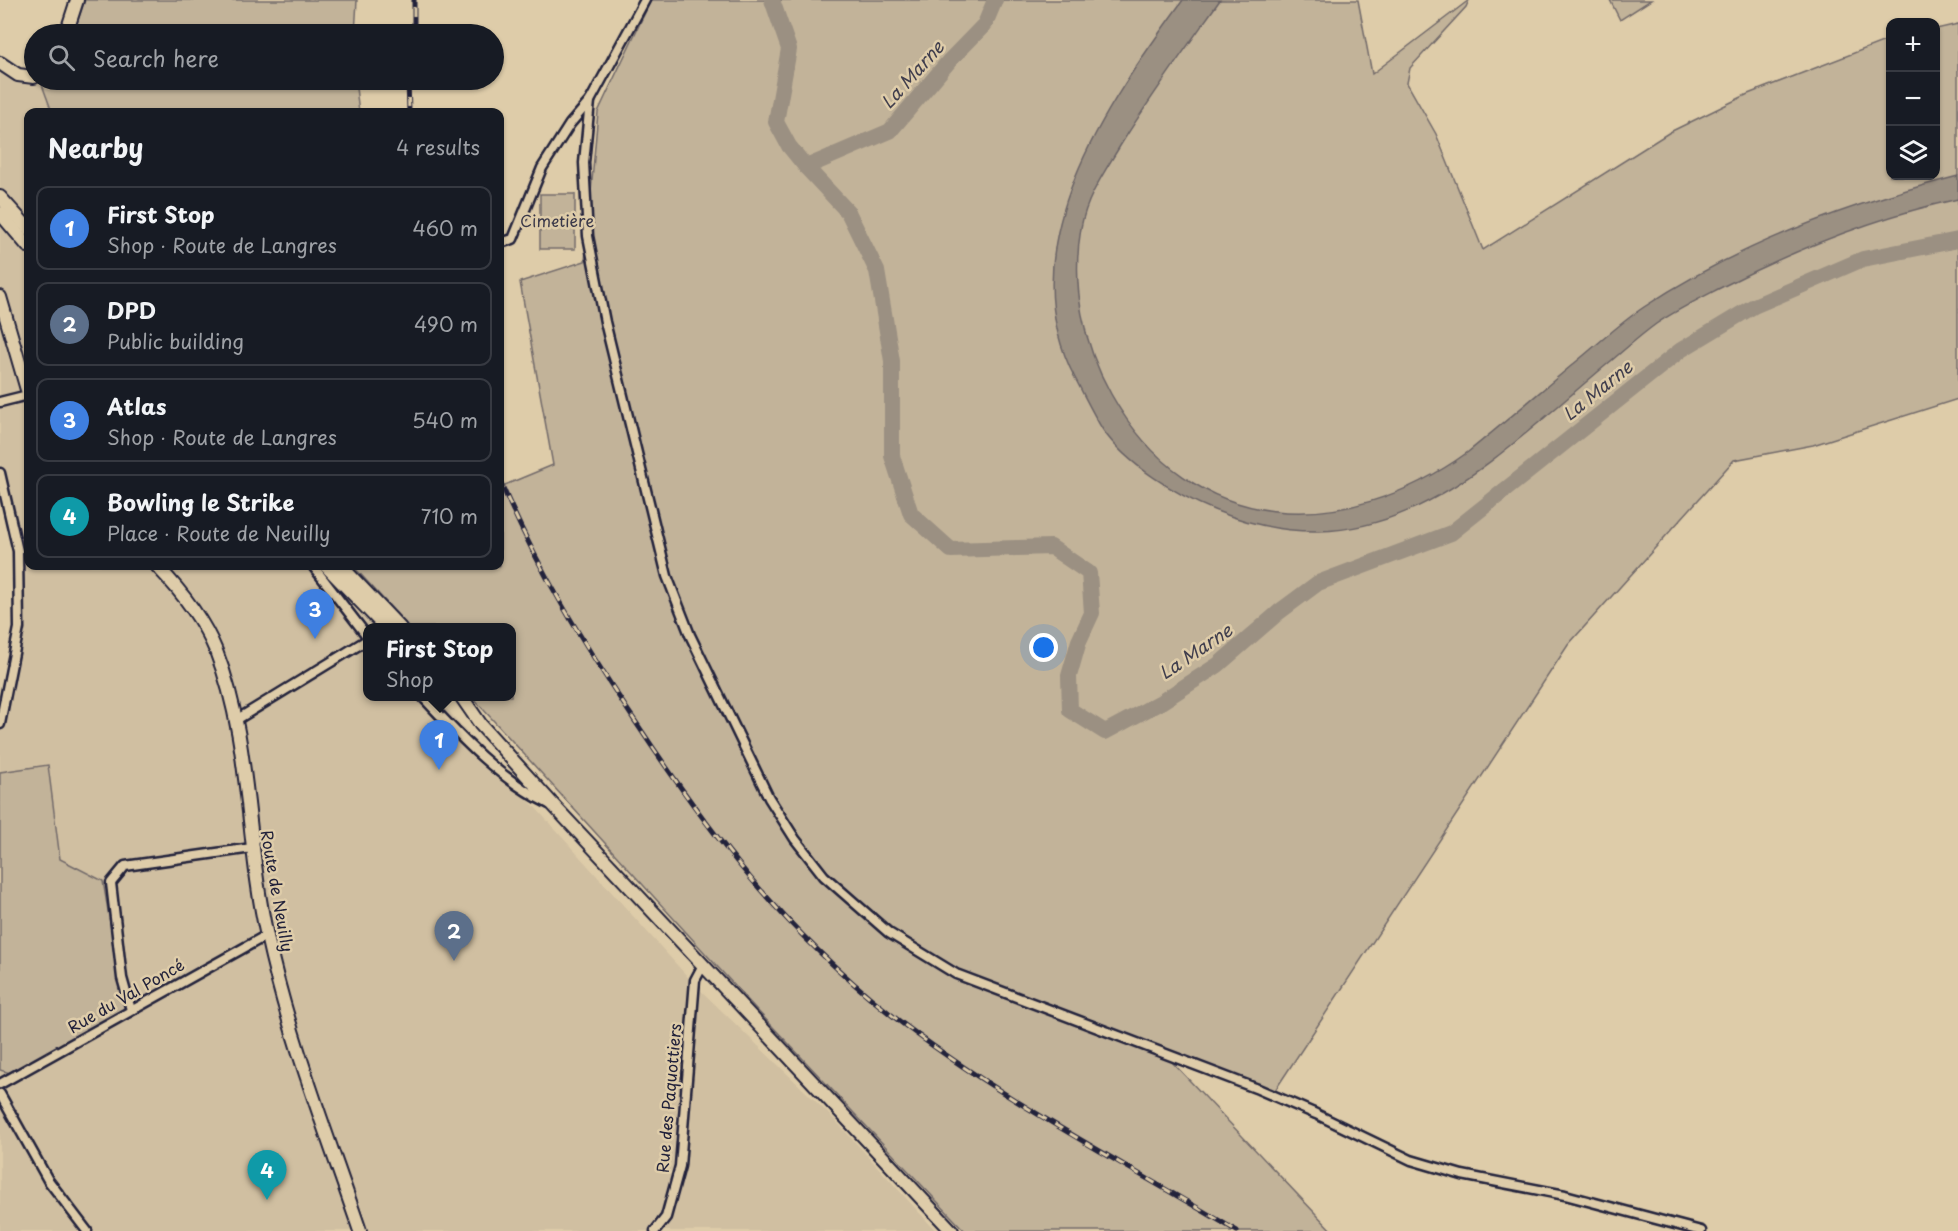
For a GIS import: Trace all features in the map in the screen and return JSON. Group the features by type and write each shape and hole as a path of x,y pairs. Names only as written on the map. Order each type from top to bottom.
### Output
{"main road":[{"path":"69,24 77,0"},
{"path":"0,63 18,75 24,76"},
{"path":"0,197 24,224"},
{"path":"0,213 24,241"},
{"path":"0,297 24,380"},
{"name":"Route de Neuilly","path":"159,570 202,624 216,651 236,720 252,848 279,988 360,1231"},
{"path":"330,570 382,623"},
{"path":"345,570 395,623"},
{"path":"457,701 952,1231"},
{"path":"464,701 481,725"}],"street":[{"path":"504,242 513,239 542,168 570,124 590,101 645,0"},
{"path":"590,101 584,163 588,236 604,322 667,576 690,635 769,798 795,839 824,876 889,933 956,974 1006,995 1164,1051 1258,1089 1411,1160 1462,1175 1565,1195 1701,1231"},
{"path":"0,402 24,395"},
{"path":"0,473 18,551 20,628 0,724"},
{"path":"316,570 363,633"},
{"path":"236,720 363,641"},
{"path":"427,701 459,736 497,771 556,808"},
{"path":"131,1010 122,978 111,883 125,866 252,848"},
{"name":"Rue du Val Poncé","path":"0,1084 267,935"},
{"name":"Rue des Paquottiers","path":"654,1231 666,1217 680,1166 695,980 704,965"},
{"path":"0,1094 48,1180 87,1231"}],"shaded area":[{"path":"1183,0 1220,0 1144,109 1108,165 1092,195 1083,217 1078,249 1079,292 1087,335 1101,375 1111,394 1144,442 1183,476 1226,499 1273,511 1322,511 1371,501 1420,481 1468,452 1635,313 1680,284 1718,264 1795,228 1835,213 1958,176 1958,199 1839,234 1754,271 1682,308 1643,334 1518,440 1474,473 1429,501 1381,521 1330,531 1274,528 1200,504 1153,477 1125,455 1103,430 1092,411 1075,378 1057,328 1052,278 1059,228 1075,178 1097,130 1124,84"},
{"path":"0,68 19,82 24,82 24,90 44,90 51,108 24,108 24,570 322,570 370,623 363,623 363,701 440,701 695,985 835,1120 936,1231 0,1231 0,1070 10,1073 60,859 48,765 0,772 0,729 15,621 11,546 0,497"}],"green space":[{"path":"85,0 357,0 356,24 77,24"},
{"path":"651,0 1358,0 1372,74 1469,0 1466,7 1410,68 1407,83 1436,134 1483,250 1670,132 1748,94 1886,41 1886,180 1940,180 1940,28 1958,24 1958,399 1813,445 1734,460 1568,645 1270,1098 1172,1062 1332,1231 965,1231 755,1008 476,701 516,701 516,623 405,623 357,570 504,570 504,485 553,465 520,282 585,261 598,112"},
{"path":"1610,0 1651,0 1620,20"},
{"path":"44,90 356,90 358,108 51,108"},
{"name":"Cimetière","path":"540,194 575,194 575,249 540,249"},
{"path":"48,765 60,859 103,881 125,1011 10,1073 0,1070 0,772"}],"waterway":[{"name":"La Marne","path":"772,0 789,49 776,122 789,146 806,167"},
{"name":"La Marne","path":"995,0 985,24 950,60 890,131 806,167 848,212 877,271 892,361 892,456 911,514 951,550 1051,547 1089,573 1092,613 1079,641 1069,676 1070,710 1105,732 1161,702 1218,665 1279,612 1318,583 1451,533 1681,350 1754,306 1863,259 1958,240"}],"railway":[{"path":"414,0 414,24"},
{"path":"408,90 409,108"},
{"path":"504,490 545,574 597,663 691,802 720,841 781,913 850,981 930,1044 1059,1127 1237,1231"}],"place":[{"name":"Atlas","path":"315,639"},
{"name":"First Stop","path":"439,770"},
{"name":"DPD","path":"454,961"},
{"name":"Bowling le Strike","path":"267,1200"}]}
